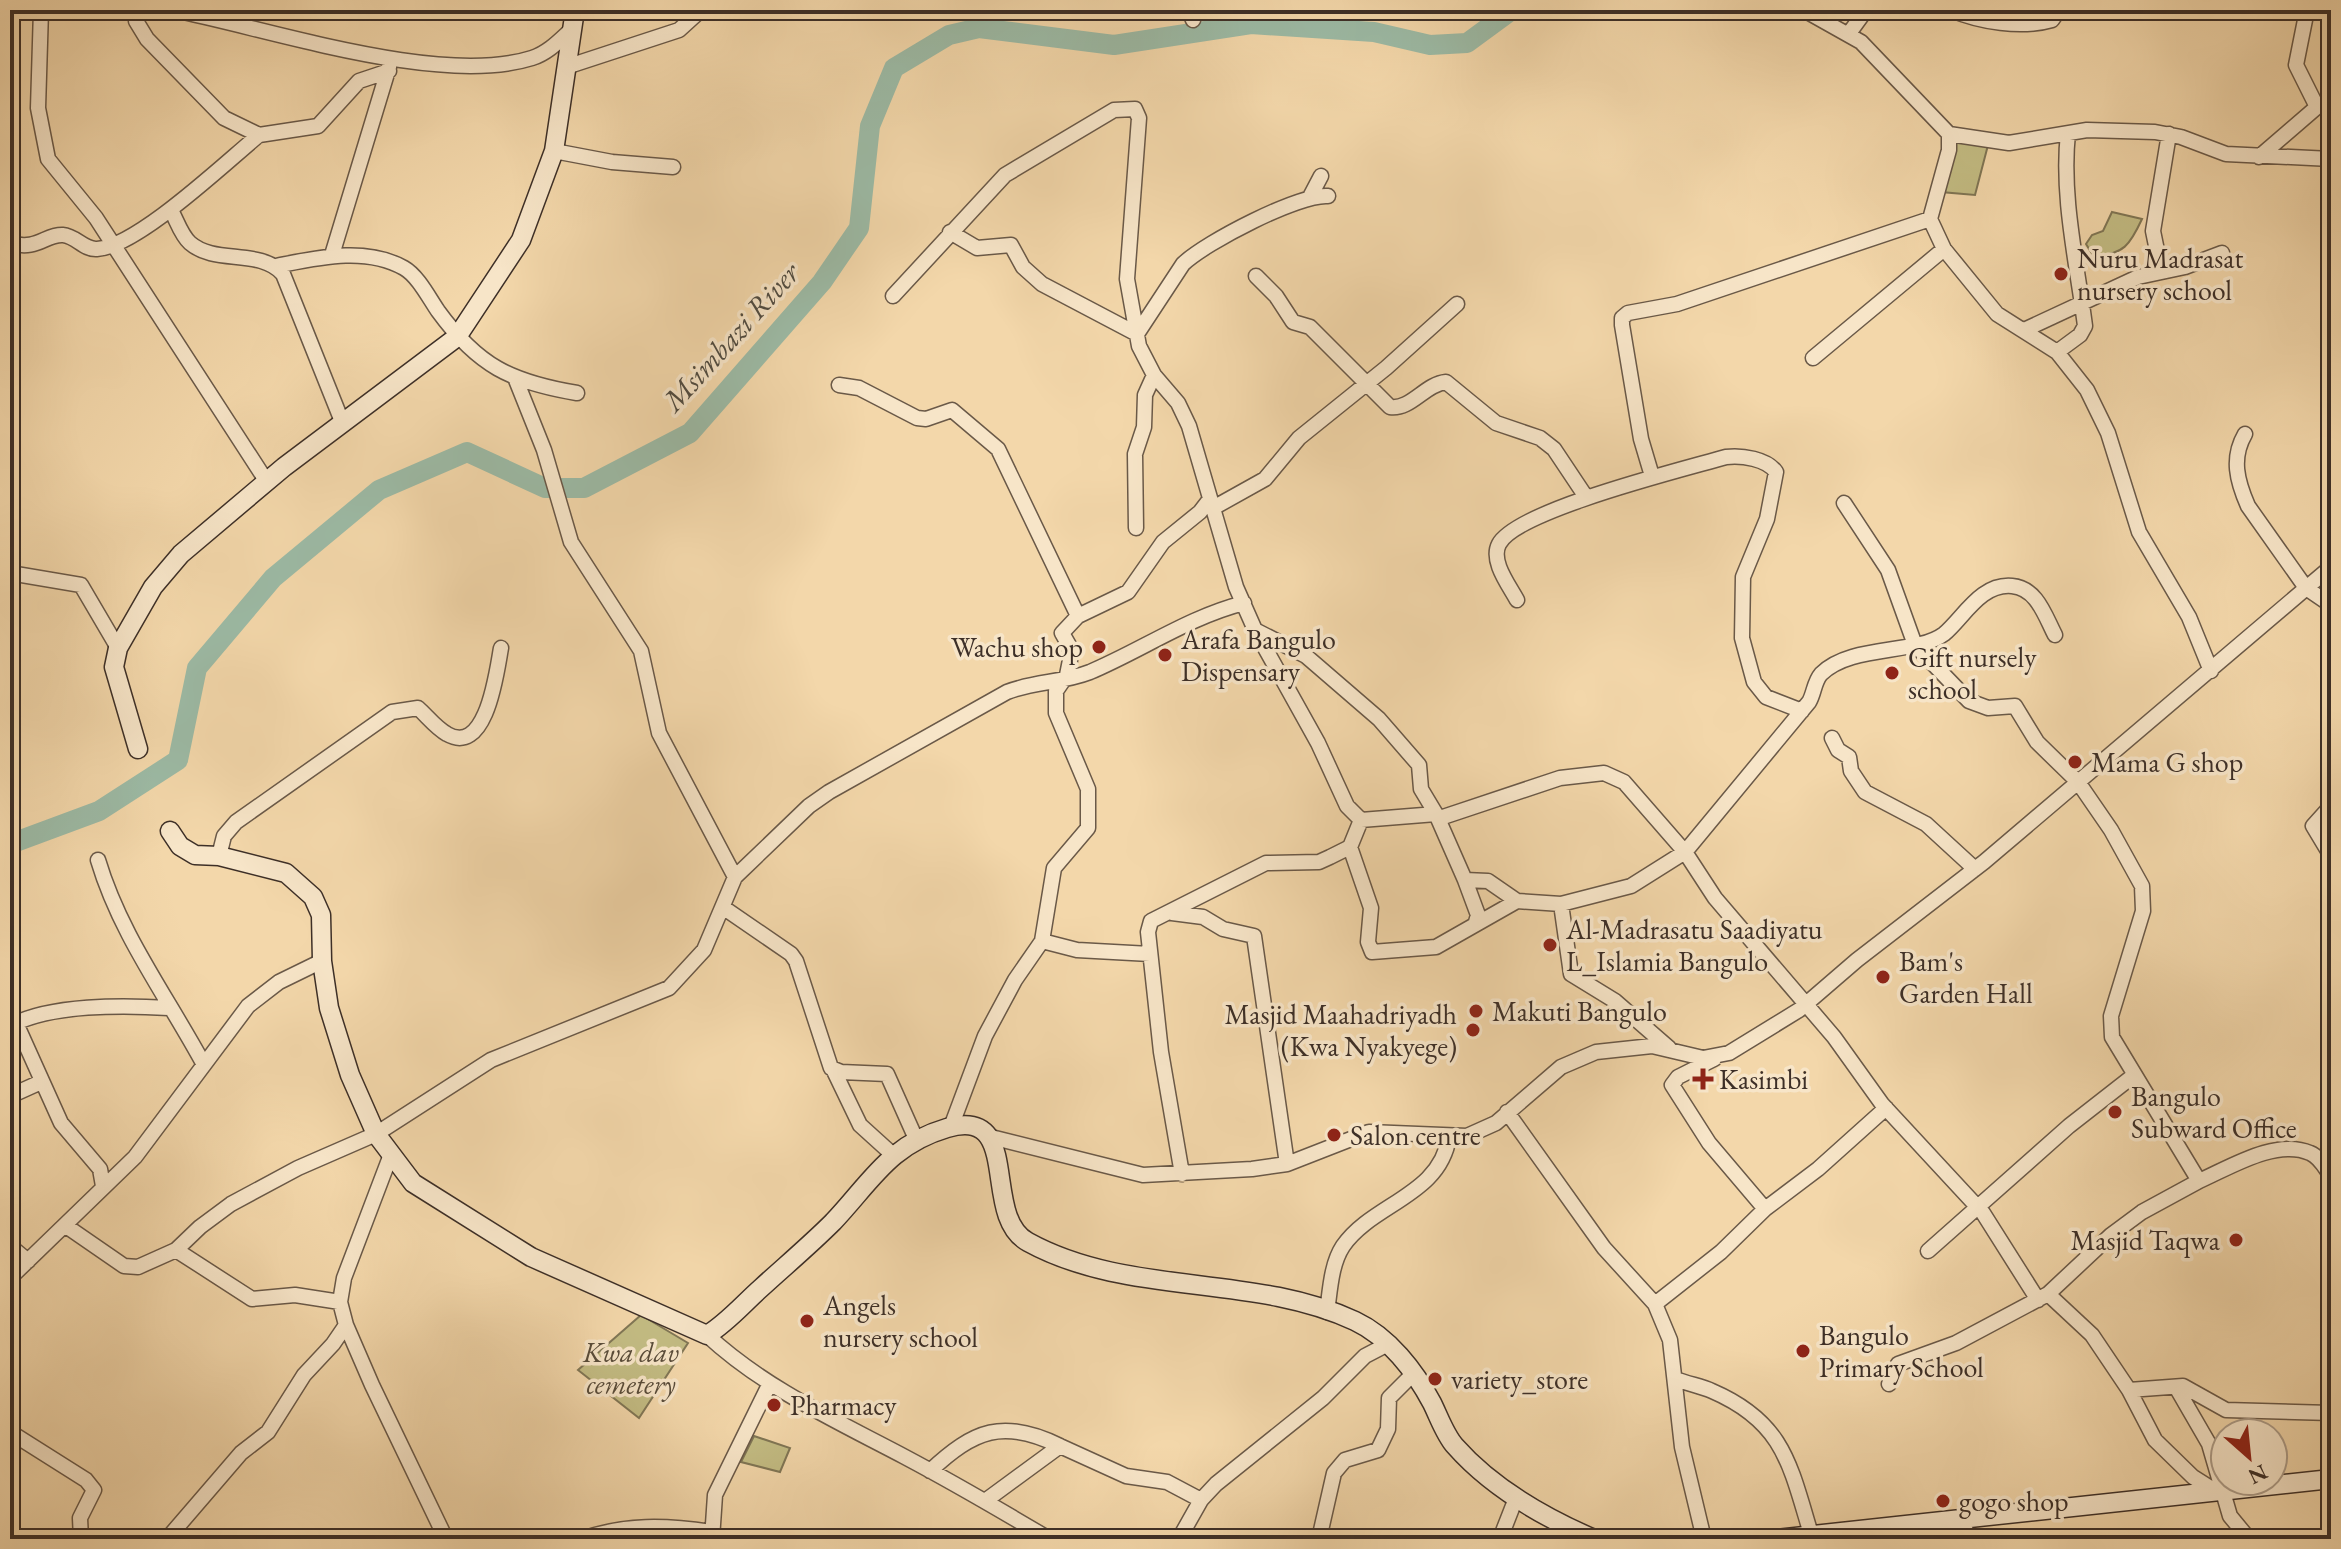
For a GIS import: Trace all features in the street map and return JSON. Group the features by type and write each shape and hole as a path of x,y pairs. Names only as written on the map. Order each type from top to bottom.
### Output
{"street":[{"path":"41,10 38,108 44,150 113,243 267,482"},
{"path":"136,10 136,21 147,39 224,118 259,135"},
{"path":"173,10 390,65 458,66 518,61 543,53 571,30"},
{"path":"138,749 114,667 118,648 153,587 181,554 267,482 457,337 521,240 554,151 575,10"},
{"path":"566,67 679,30 701,10"},
{"path":"1804,10 1850,32 1949,134 2009,143 2107,130 2169,134 2226,154 2331,159"},
{"path":"1850,32 1866,10"},
{"path":"1951,10 1982,20 2032,23 2052,20 2059,10"},
{"path":"2259,157 2317,107 2296,65 2307,10"},
{"path":"10,243 30,247 58,235 94,249 113,243 171,210 259,135 318,126 359,81 390,65"},
{"path":"332,255 390,65"},
{"path":"893,296 1005,175 1114,110 1135,109 1139,118 1127,279 1137,334 1154,375 1170,391 1189,426 1255,630 1318,743 1347,806 1361,820 1438,816 1560,778 1604,773 1624,782 1685,852 1715,898 1807,1003 1886,1108 1976,1205 2043,1297 2092,1335 2129,1390 2155,1440 2193,1477 2209,1485"},
{"path":"2057,352 2084,330 2073,254 2066,161 2068,133"},
{"path":"1949,134 1949,150 1930,219 1944,249 1997,314 2057,352 2087,390 2108,433 2139,532 2189,617 2211,671"},
{"path":"2161,270 2153,231 2169,134"},
{"path":"554,151 612,162 673,167"},
{"path":"1311,195 1321,176"},
{"path":"1137,334 1187,260 1232,232 1311,195 1328,196"},
{"path":"171,210 183,233 198,248 276,266 332,255 393,263 408,269 457,337 491,367 516,380 577,393"},
{"path":"1652,476 1641,439 1622,318 1628,313 1677,304 1930,219"},
{"path":"950,232 977,248 1011,245 1023,267 1042,284 1137,334"},
{"path":"1813,358 1944,249"},
{"path":"2024,330 2081,301 2161,270 2185,267 2222,253"},
{"path":"276,266 289,284 343,424"},
{"path":"1256,276 1276,296 1293,322 1310,327 1394,408 1441,382 1451,384 1496,423 1540,438 1554,449 1586,497"},
{"path":"951,1127 990,1025 1042,941 1054,868 1084,834 1089,819 1088,789 1057,722 1055,696 1069,668 1070,647 1062,633 1078,616 1128,592 1163,542 1200,512 1265,479 1299,438 1367,384 1457,304"},
{"path":"1136,528 1135,454 1144,427 1145,395 1154,375"},
{"path":"516,380 544,450 571,542 641,651 659,733 735,877"},
{"path":"839,385 859,388 917,418 952,410 993,444 1078,616"},
{"path":"2245,434 2236,450 2242,492 2268,538 2306,588 2331,605"},
{"path":"1517,600 1498,561 1499,544 1517,529 1586,497 1652,476 1733,456 1775,469 1773,498 1743,577 1742,638 1754,682 1766,697 1802,711"},
{"path":"1844,503 1888,570 1915,645 1969,701 1988,708 2015,706 2037,742 2078,782 2111,830 2142,886 2144,898 2110,1027 2115,1046 2199,1181"},
{"path":"1765,1209 1716,1152 1672,1085 1678,1077 1789,1017 1807,1003 1975,869 2331,567"},
{"path":"10,573 81,585 118,648"},
{"path":"1465,880 1488,881 1517,901 1561,904 1631,886 1685,852 1802,711 1813,696 1820,675 1828,670 1870,652 1937,638 1971,604 2002,586 2020,587 2031,593 2055,635"},
{"path":"66,1226 124,1266 138,1267 176,1250 231,1204 298,1168 376,1134 491,1060 669,988 704,950 735,877 809,806 829,792 1007,692 1030,683 1062,682 1100,668 1198,619 1244,603"},
{"path":"1255,630 1306,656 1379,719 1419,765 1421,789 1438,816 1465,880 1478,915 1476,922"},
{"path":"219,856 224,836 236,822 392,712 418,708 455,737 473,731 486,716 501,648"},
{"path":"1832,738 1838,750 1849,757 1851,771 1865,792 1919,819 1975,869"},
{"path":"2331,806 2313,826 2331,856"},
{"path":"1361,820 1350,847 1371,908 1368,942 1372,952 1436,947 1517,901"},
{"path":"170,831 180,846 195,855 219,856 286,873 302,884 321,915 322,961 329,1008 341,1048 376,1134 390,1157 413,1183 531,1257 707,1335 770,1383 865,1439 930,1471 1049,1539"},
{"path":"1182,1174 1161,1052 1150,954 1151,921 1266,863 1319,862 1350,847"},
{"path":"98,860 112,901 169,1008 203,1063"},
{"path":"1561,904 1571,974 1615,1001 1670,1048"},
{"path":"724,908 791,954 800,970 834,1071 860,1125 892,1154"},
{"path":"1172,913 1203,917 1223,929 1254,936 1287,1164"},
{"path":"1042,941 1112,954 1150,954"},
{"path":"10,1278 135,1157 248,1006 279,982 322,961"},
{"path":"103,1186 100,1169 69,1136 13,1024 90,1008 169,1008"},
{"path":"707,1335 832,1222 892,1154 916,1139 951,1127 976,1129 991,1137 1073,1155 1123,1171 1182,1174 1287,1164 1369,1132 1449,1137 1485,1130 1561,1067 1596,1052 1652,1046 1714,1058"},
{"path":"834,1071 887,1074 916,1139"},
{"path":"1928,1251 1976,1205 2133,1076"},
{"path":"10,1096 41,1082"},
{"path":"1655,1304 1721,1252 1765,1209 1818,1169 1886,1108"},
{"path":"1507,1112 1604,1248 1655,1304 1670,1340 1682,1447 1704,1539"},
{"path":"991,1137 997,1153 1004,1209 1014,1230 1029,1243 1083,1264 1274,1295 1354,1320 1388,1344 1414,1373 1454,1445 1516,1498 1549,1520 1594,1539"},
{"path":"1327,1312 1336,1259 1345,1243 1425,1182 1442,1162 1449,1137"},
{"path":"1889,1384 1898,1364 1956,1343 2043,1297 2111,1235 2142,1212 2199,1181 2267,1153 2294,1149 2312,1153 2331,1176"},
{"path":"390,1157 344,1278 340,1302 346,1325 446,1539"},
{"path":"10,1246 28,1261"},
{"path":"176,1250 252,1299 295,1295 340,1302"},
{"path":"167,1539 241,1453 268,1432 304,1375 346,1325"},
{"path":"1179,1539 1201,1500 1249,1455 1323,1398 1365,1356 1388,1344"},
{"path":"1319,1539 1334,1473 1345,1460 1378,1450 1388,1429 1389,1398 1414,1373"},
{"path":"1676,1379 1719,1394 1765,1423 1778,1441 1791,1471 1811,1534"},
{"path":"582,1539 608,1530 661,1524 711,1535 715,1495 770,1383"},
{"path":"2176,1387 2209,1444"},
{"path":"2129,1390 2190,1388 2226,1410 2331,1413"},
{"path":"930,1471 945,1456 991,1429 1032,1435 1126,1476 1167,1482 1201,1500"},
{"path":"10,1432 86,1480 94,1490 80,1518 81,1539"},
{"path":"985,1501 1060,1446"},
{"path":"2289,1483 2331,1479"},
{"path":"1776,1539 2209,1490"},
{"path":"2222,1497 2230,1516 2249,1539"},
{"path":"1500,1539 1516,1498"},
{"path":"1958,1520 1972,1539"}],"green space":[{"path":"1953,141 1988,145 1975,195 1941,192"},
{"path":"2112,212 2142,219 2125,247 2094,257 2086,244 2092,235 2103,231"},
{"name":"Kwa dav cemetery","path":"641,1315 688,1343 639,1418 578,1370"},
{"path":"754,1436 790,1448 780,1472 741,1462"}],"waterway":[{"name":"Msimbazi River","path":"10,844 99,811 178,760 197,668 273,578 379,490 467,452 545,488 584,488 690,433 822,282 859,228 870,126 894,68 949,35 979,28 1114,45 1251,24 1374,32 1430,45 1467,43 1512,10"}],"place":[{"name":"Nuru Madrasat nursery school","path":"2061,274"},
{"name":"Wachu shop","path":"1099,647"},
{"name":"Arafa Bangulo Dispensary","path":"1165,655"},
{"name":"Gift nursely school","path":"1892,673"},
{"name":"Mama G shop","path":"2075,762"},
{"name":"Al-Madrasatu Saadiyatu L_Islamia Bangulo","path":"1550,945"},
{"name":"Bam's Garden Hall","path":"1883,977"},
{"name":"Makuti Bangulo","path":"1476,1011"},
{"name":"Masjid Maahadriyadh (Kwa Nyakyege)","path":"1473,1030"},
{"name":"Kasimbi","path":"1703,1079"},
{"name":"Bangulo Subward Office","path":"2115,1112"},
{"name":"Salon centre","path":"1334,1135"},
{"name":"Masjid Taqwa","path":"2236,1240"},
{"name":"Angels nursery school","path":"807,1321"},
{"name":"Bangulo Primary School","path":"1803,1351"},
{"name":"variety_store","path":"1435,1379"},
{"name":"Pharmacy","path":"774,1405"},
{"name":"gogo shop","path":"1943,1501"}]}
